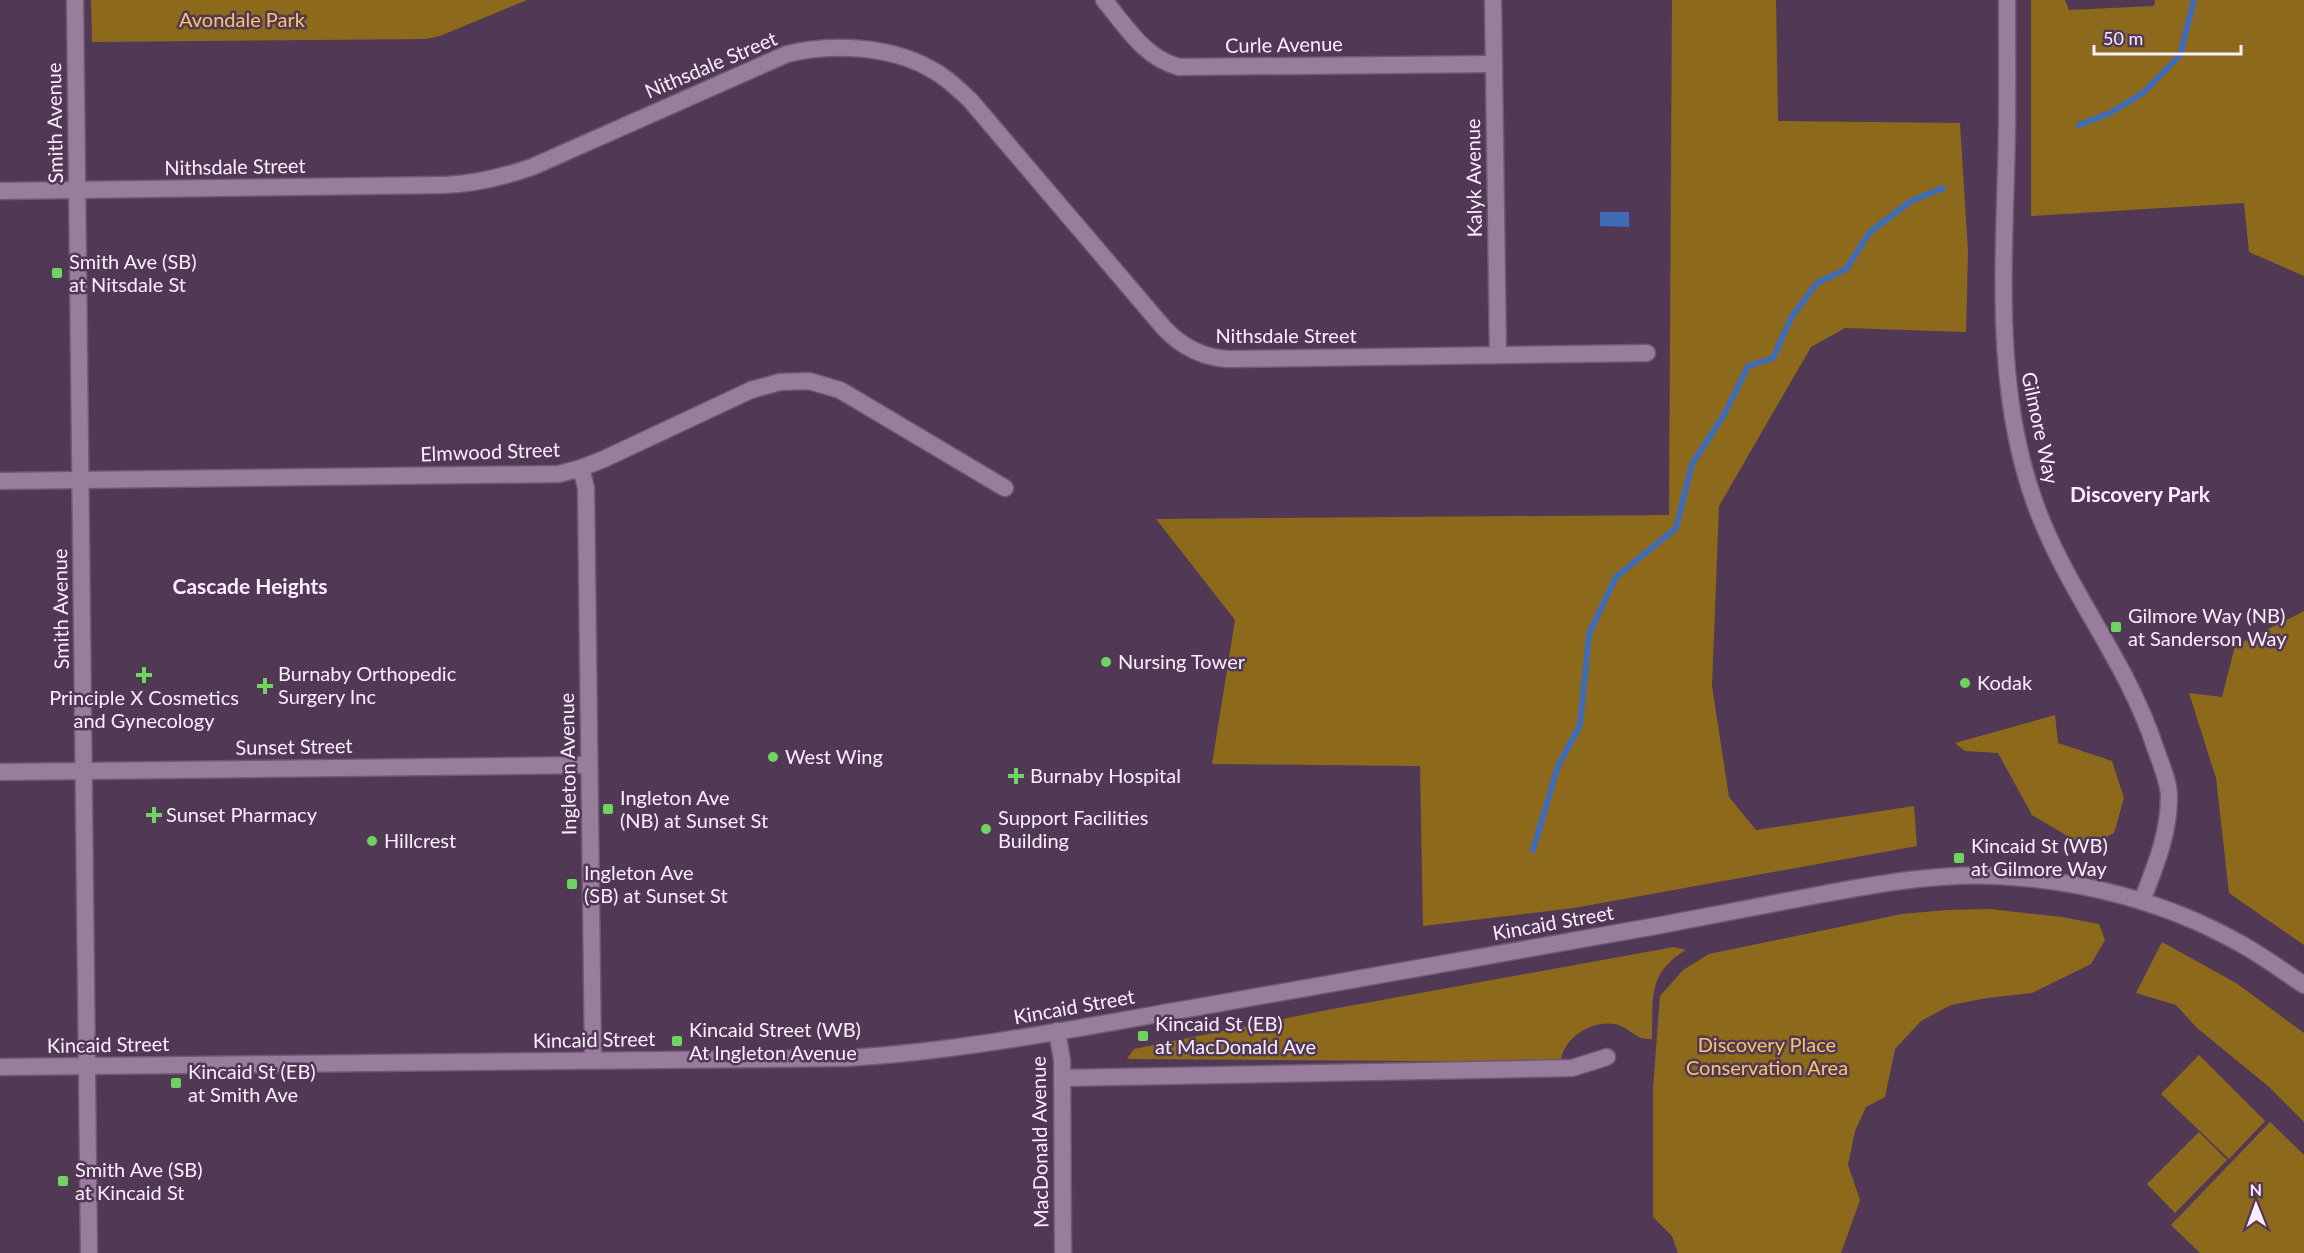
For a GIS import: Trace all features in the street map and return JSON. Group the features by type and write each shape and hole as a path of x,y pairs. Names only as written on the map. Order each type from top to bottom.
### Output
{"street":[{"name":"Smith Avenue","path":"75,0 89,1253"},
{"name":"Curle Avenue","path":"1104,0 1150,53 1161,61 1179,67 1494,64"},
{"name":"Kalyk Avenue","path":"1493,0 1498,355"},
{"name":"Gilmore Way","path":"2007,0 2004,325 2008,394 2023,465 2036,506 2069,579 2134,693 2147,723 2169,794 2167,828 2142,901"},
{"name":"Nithsdale Street","path":"0,191 432,185 476,182 514,174 532,167 787,54 818,49 875,51 921,64 957,88 1164,328 1178,341 1207,357 1229,360 1647,353"},
{"name":"Elmwood Street","path":"0,481 559,474 581,468 751,390 780,382 809,381 840,390 1005,488"},
{"name":"Ingleton Avenue","path":"581,468 586,488 593,1060"},
{"name":"Sunset Street","path":"0,772 588,765"},
{"name":"Kincaid Street","path":"0,1067 847,1058 900,1055 1057,1031 1659,926 1883,882 1954,876 1999,876 2082,886 2142,901 2202,925 2240,944 2304,985"},
{"name":"MacDonald Avenue","path":"1057,1031 1062,1060 1063,1253"},
{"path":"1062,1078 1572,1068 1607,1057"}],"green space":[{"name":"Avondale Park","path":"91,0 527,0 440,36 426,39 92,42"},
{"path":"1672,0 1776,0 1778,121 1960,123 1968,253 1966,332 1845,328 1811,347 1719,506 1712,686 1729,797 1756,830 1914,806 1917,846 1574,908 1423,926 1420,766 1212,764 1235,620 1156,519 1669,515"},
{"path":"2031,0 2065,0 2069,10 2154,6 2155,0 2304,0 2304,276 2249,252 2244,203 2031,216"},
{"path":"2304,611 2304,945 2229,893 2216,778 2189,693 2222,697 2235,646"},
{"path":"2055,715 2058,743 2112,761 2124,798 2114,833 2086,847 2032,815 1998,753 1965,751 1955,743"},
{"name":"Discovery Place Conservation Area","path":"1990,909 2062,917 2099,924 2105,940 2091,964 2032,993 1951,1005 1921,1021 1895,1049 1885,1097 1866,1107 1855,1131 1848,1165 1860,1200 1841,1253 1678,1253 1672,1236 1653,1217 1653,1089 1660,996 1683,970 1709,954 1902,914"},
{"path":"2162,942 2236,983 2304,1033 2304,1122 2268,1086 2197,1028 2176,1005 2136,993"},
{"path":"1674,947 1686,950 1664,968 1658,978 1653,999 1652,1039 1641,1038 1618,1025 1599,1024 1573,1038 1563,1053 1561,1062 1127,1059 1134,1049 1327,1010"},
{"path":"2199,1055 2265,1121 2229,1159 2161,1094"},
{"path":"2270,1122 2304,1155 2304,1253 2200,1253 2171,1225"},
{"path":"2199,1132 2227,1160 2175,1213 2147,1184"}],"water":[{"path":"1600,212 1629,212 1629,227 1600,226"}],"waterway":[{"path":"2079,125 2110,113 2143,93 2180,55 2194,0"},
{"path":"1533,850 1558,766 1580,725 1589,634 1616,577 1676,528 1692,464 1725,413 1748,366 1773,358 1792,316 1817,283 1846,269 1870,232 1911,201 1943,188"}],"place":[{"name":"Smith Ave (SB) at Nitsdale St","path":"57,273"},
{"name":"Gilmore Way (NB) at Sanderson Way","path":"2116,627"},
{"name":"Nursing Tower","path":"1106,662"},
{"name":"Principle X Cosmetics and Gynecology","path":"144,675"},
{"name":"Kodak","path":"1965,683"},
{"name":"Burnaby Orthopedic Surgery Inc","path":"265,686"},
{"name":"West Wing","path":"773,757"},
{"name":"Burnaby Hospital","path":"1016,776"},
{"name":"Ingleton Ave (NB) at Sunset St","path":"608,809"},
{"name":"Sunset Pharmacy","path":"154,815"},
{"name":"Support Facilities Building","path":"986,829"},
{"name":"Hillcrest","path":"372,841"},
{"name":"Kincaid St (WB) at Gilmore Way","path":"1959,858"},
{"name":"Ingleton Ave (SB) at Sunset St","path":"572,884"},
{"name":"Kincaid St (EB) at MacDonald Ave","path":"1143,1036"},
{"name":"Kincaid Street (WB) At Ingleton Avenue","path":"677,1041"},
{"name":"Kincaid St (EB) at Smith Ave","path":"176,1083"},
{"name":"Smith Ave (SB) at Kincaid St","path":"63,1181"}],"district":[{"name":"Discovery Park","path":"2140,495"},
{"name":"Cascade Heights","path":"250,587"}]}
